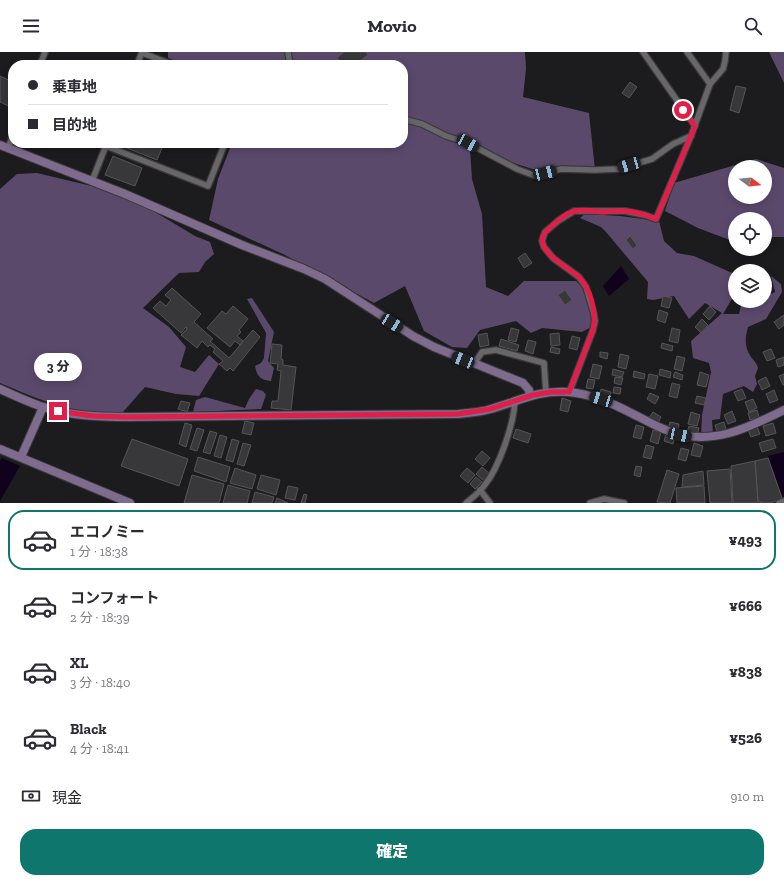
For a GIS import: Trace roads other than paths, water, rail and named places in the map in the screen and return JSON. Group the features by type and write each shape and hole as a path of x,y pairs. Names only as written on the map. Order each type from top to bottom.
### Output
{"street":[{"path":"142,52 162,60"},
{"path":"644,52 695,126"},
{"path":"687,52 710,84"},
{"path":"569,392 593,330 595,321 594,314 590,297 579,277 553,258 544,247 542,241 545,232 558,221 574,211 625,211 656,219 695,126 710,84 723,69 726,60 726,52"},
{"path":"408,120 422,124 446,136 468,143 516,169 533,175 561,169 595,170 618,168 652,159 672,144 691,136"},
{"path":"0,145 92,181 325,279 413,336 434,347 523,383 529,390 530,395"},
{"path":"92,181 105,148"},
{"path":"113,148 208,186 223,148"},
{"path":"474,364 482,352 496,350 544,362 546,393"},
{"path":"0,389 43,407 76,414 111,417 450,414 483,411 530,395 569,392 601,399 663,429 695,438 707,438 725,434 784,410"},
{"path":"466,503 488,480 503,451 515,411 515,400"},
{"path":"21,457 43,407"},
{"path":"0,449 130,503"},
{"path":"480,490 490,503"},
{"path":"590,503 601,499 608,499 624,503"},
{"path":"779,503 784,501"}]}
